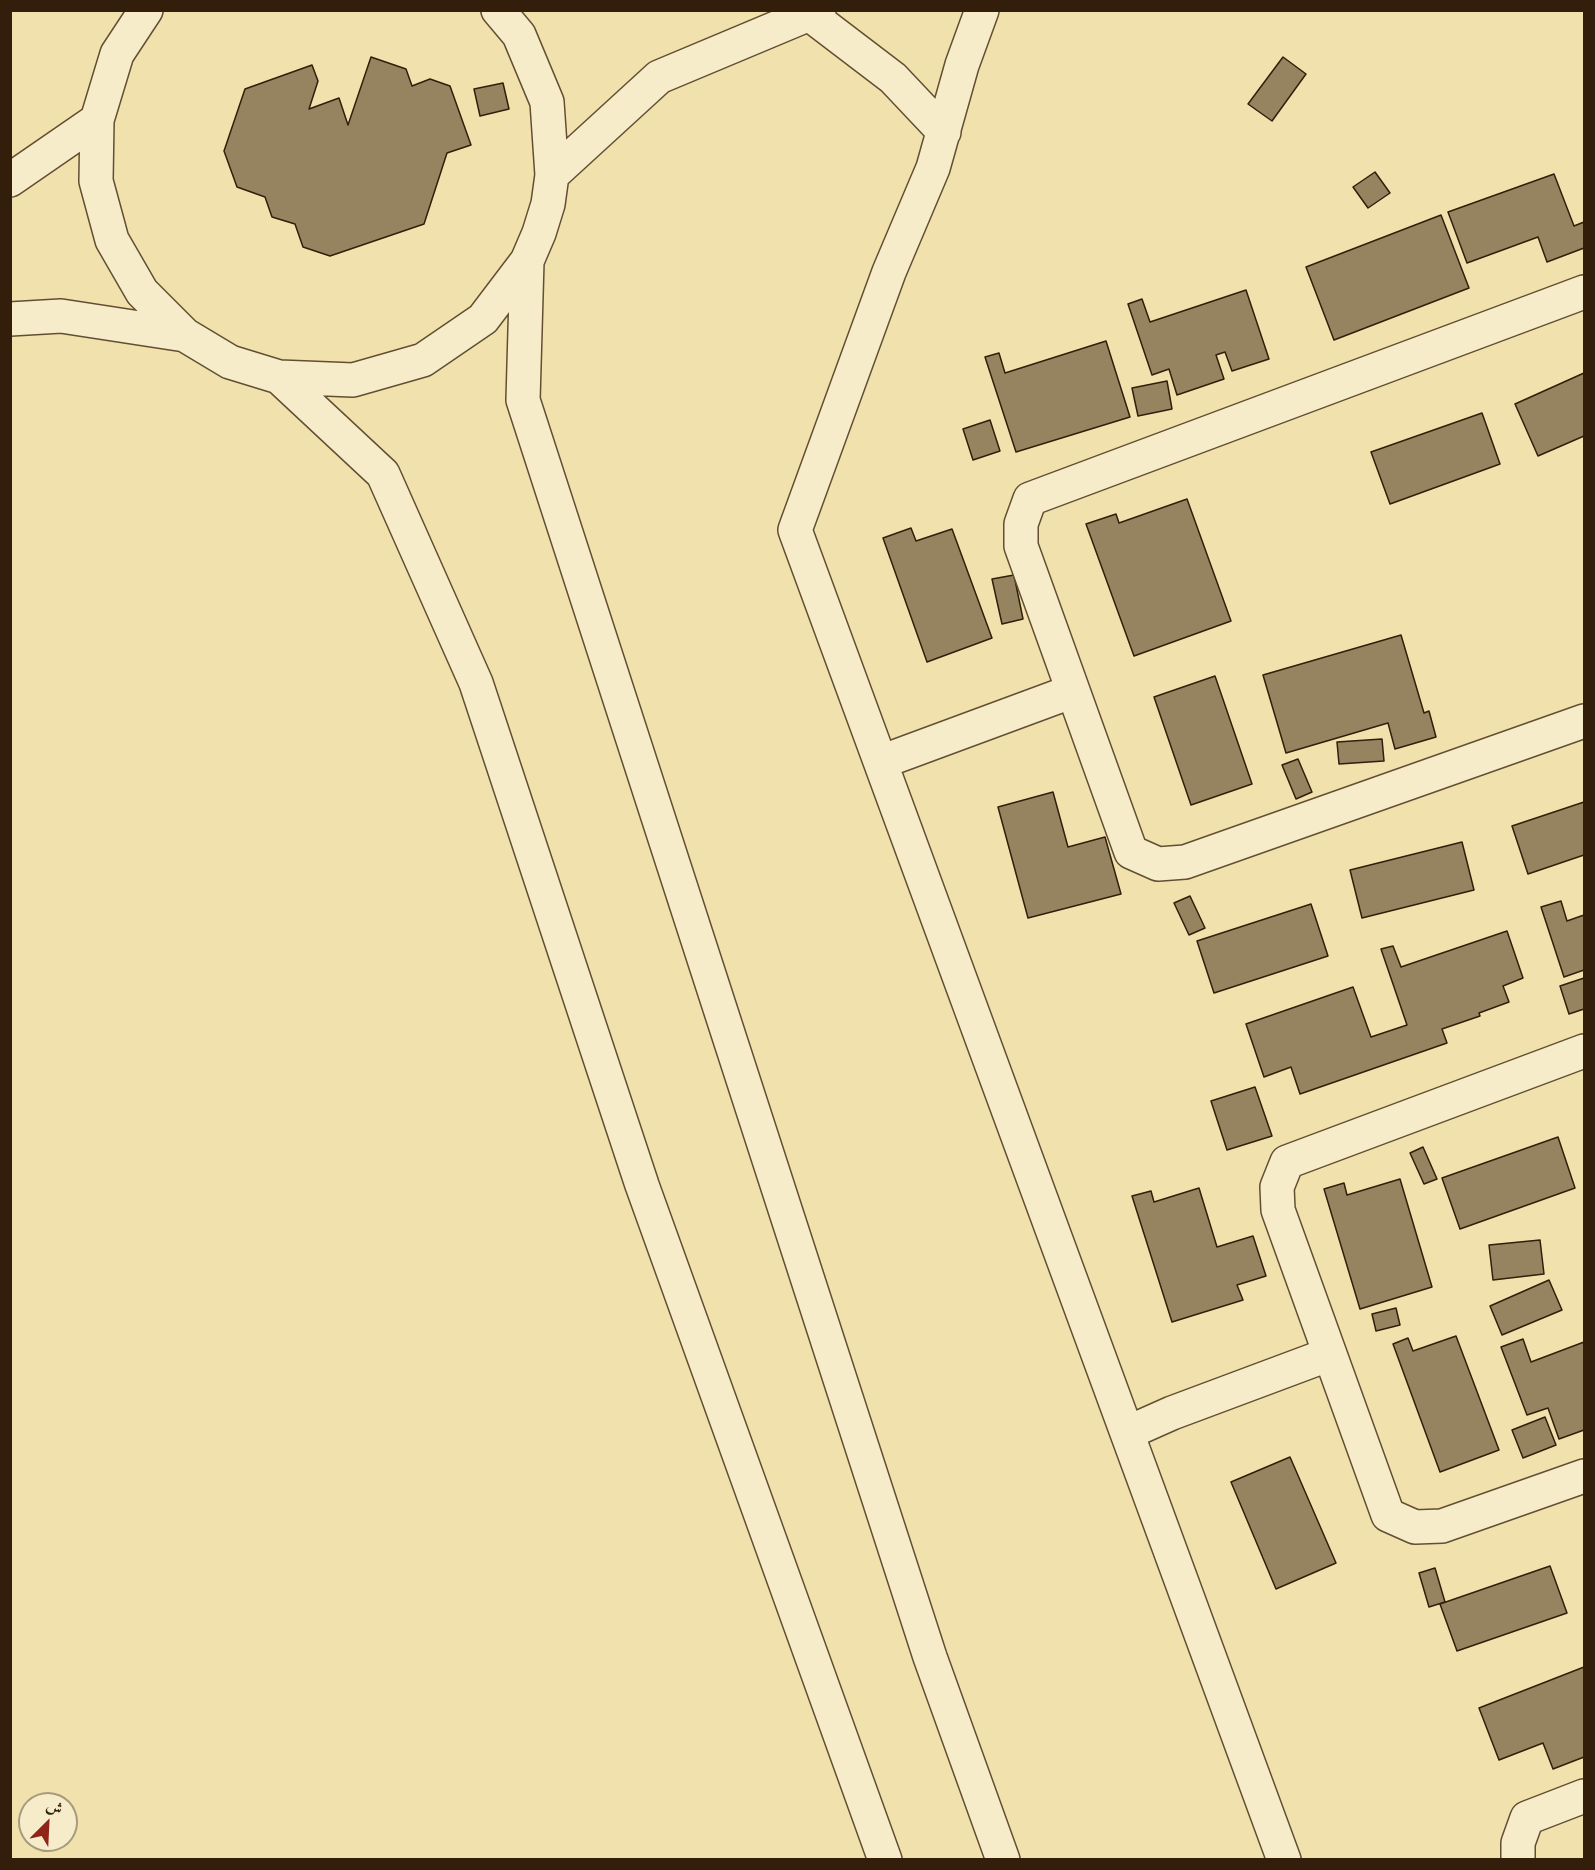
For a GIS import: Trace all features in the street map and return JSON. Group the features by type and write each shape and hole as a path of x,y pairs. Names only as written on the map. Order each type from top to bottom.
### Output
{"street":[{"path":"133,10 97,120 96,181 112,240 142,292 185,335 230,362 279,377 353,380 423,360 483,319 527,261 539,233 548,204 552,175 547,102 519,35 498,10"},
{"path":"117,54 146,10"},
{"path":"982,10 962,65 933,168 889,272 795,530 1284,1860"},
{"path":"552,175 659,77 814,12 893,78 944,132"},
{"path":"10,180 97,120"},
{"path":"527,261 523,400 926,1646 1003,1860"},
{"path":"1584,292 1030,499 1020,524 1021,546 1131,852 1158,864 1185,862 1584,722"},
{"path":"10,319 61,316 185,335"},
{"path":"279,377 383,474 476,683 642,1185 885,1860"},
{"path":"880,762 1073,691"},
{"path":"1584,1051 1287,1162 1277,1187 1278,1210 1388,1515 1415,1527 1442,1526 1584,1476"},
{"path":"1127,1433 1172,1413 1330,1354"},
{"path":"1518,1860 1518,1843 1527,1818 1584,1796"}],"building":[{"path":"371,57 406,69 412,86 430,79 450,86 471,145 447,153 424,224 330,256 303,247 295,224 272,217 265,197 237,187 224,151 245,89 312,65 318,81 309,109 339,98 348,125"},
{"path":"1283,57 1306,74 1272,121 1248,104"},
{"path":"503,83 509,109 480,116 474,89"},
{"path":"1375,172 1390,193 1368,208 1353,187"},
{"path":"1554,174 1574,226 1584,222 1584,248 1547,262 1538,237 1467,263 1448,212"},
{"path":"1441,215 1469,288 1334,340 1306,267"},
{"path":"1246,290 1269,359 1232,371 1225,352 1216,355 1224,379 1177,395 1169,369 1152,375 1128,304 1142,299 1150,322"},
{"path":"1106,341 1130,417 1016,452 985,357 999,353 1005,373"},
{"path":"1584,373 1584,436 1538,456 1515,404"},
{"path":"1167,381 1172,409 1138,416 1132,388"},
{"path":"1482,413 1500,464 1390,504 1371,452"},
{"path":"990,420 1000,451 973,460 963,429"},
{"path":"1187,499 1231,621 1134,656 1086,524 1116,514 1119,523"},
{"path":"911,528 916,541 952,529 992,638 927,662 883,538"},
{"path":"1014,575 1023,619 1002,624 992,579"},
{"path":"1401,635 1424,713 1429,711 1436,737 1395,749 1388,723 1286,753 1263,675"},
{"path":"1215,676 1252,784 1191,805 1154,697"},
{"path":"1382,739 1384,761 1339,764 1337,742"},
{"path":"1298,759 1312,792 1296,799 1282,765"},
{"path":"1053,792 1068,847 1105,837 1121,894 1028,918 998,807"},
{"path":"1584,802 1584,855 1528,874 1512,826"},
{"path":"1462,842 1474,890 1362,918 1350,870"},
{"path":"1190,896 1205,928 1189,935 1174,903"},
{"path":"1561,901 1567,921 1584,915 1584,970 1564,977 1541,907"},
{"path":"1311,904 1328,956 1214,993 1197,941"},
{"path":"1507,931 1523,978 1503,986 1509,1002 1479,1013 1480,1016 1442,1029 1447,1043 1300,1094 1291,1067 1264,1077 1246,1024 1353,987 1371,1037 1407,1025 1381,949 1393,946 1401,967"},
{"path":"1584,978 1584,1009 1569,1014 1560,986"},
{"path":"1255,1087 1272,1136 1227,1150 1211,1101"},
{"path":"1558,1137 1575,1188 1460,1229 1442,1178"},
{"path":"1423,1147 1437,1179 1424,1184 1410,1153"},
{"path":"1400,1179 1432,1287 1360,1309 1324,1189 1344,1183 1347,1195"},
{"path":"1199,1188 1217,1247 1253,1236 1266,1276 1237,1285 1243,1300 1172,1322 1132,1196 1151,1191 1154,1202"},
{"path":"1540,1240 1544,1274 1493,1280 1489,1245"},
{"path":"1549,1280 1562,1310 1502,1335 1490,1306"},
{"path":"1396,1308 1400,1325 1376,1331 1372,1314"},
{"path":"1456,1336 1499,1450 1440,1472 1393,1344 1408,1338 1413,1351"},
{"path":"1523,1339 1531,1362 1584,1342 1584,1430 1559,1439 1548,1408 1527,1415 1501,1347"},
{"path":"1545,1417 1556,1445 1523,1458 1512,1430"},
{"path":"1290,1457 1336,1563 1276,1589 1231,1482"},
{"path":"1550,1566 1567,1613 1457,1651 1440,1604"},
{"path":"1435,1568 1445,1602 1429,1607 1419,1573"},
{"path":"1584,1667 1584,1757 1553,1769 1543,1743 1499,1760 1479,1708"}]}
